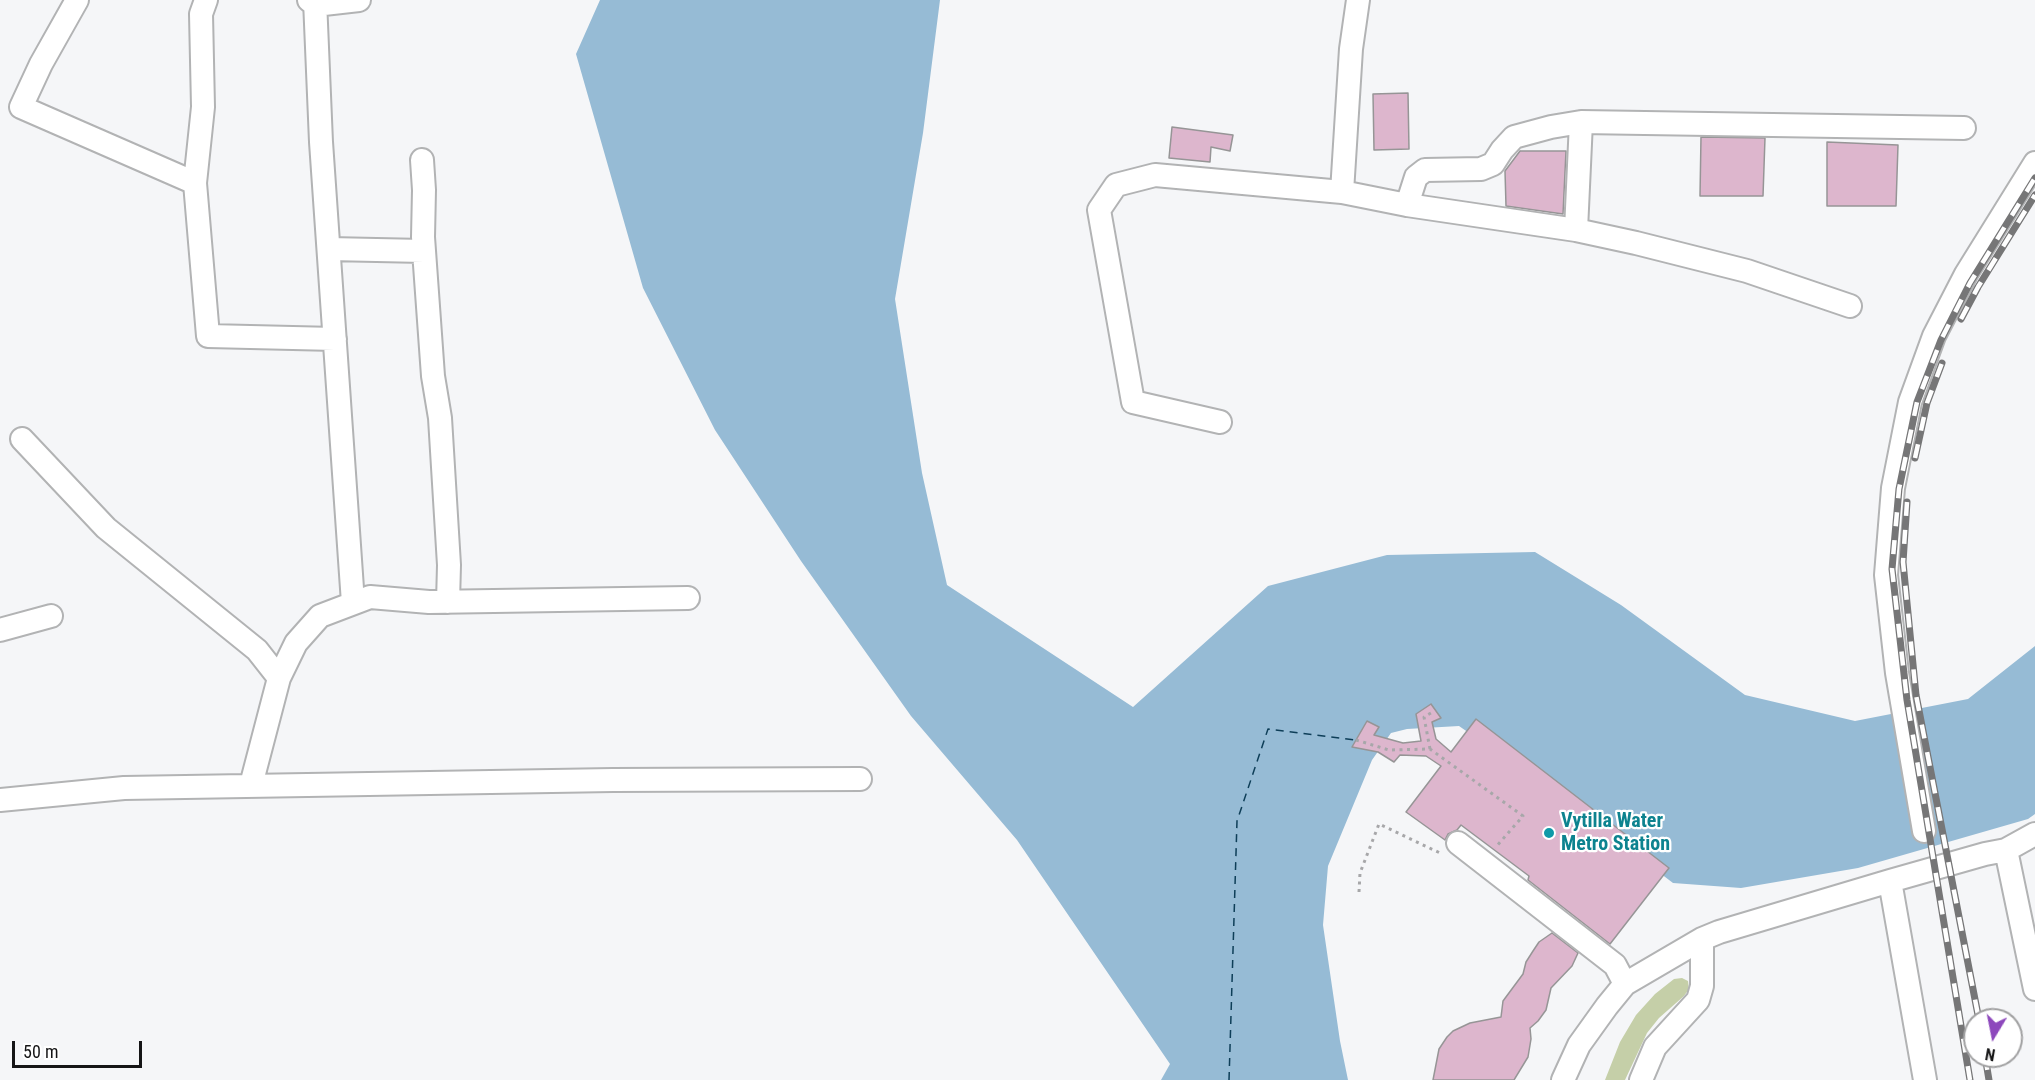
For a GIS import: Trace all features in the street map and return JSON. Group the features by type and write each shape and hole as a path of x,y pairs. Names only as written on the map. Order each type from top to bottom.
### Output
{"street":[{"path":"77,0 41,64 21,107 195,183"},
{"path":"206,0 201,14 203,107 195,183 208,336 335,339"},
{"path":"354,603 313,2 359,0"},
{"path":"1342,192 1351,50 1358,0"},
{"path":"1407,205 1416,177 1425,170 1481,169 1494,164 1502,150 1514,137 1581,122 1964,128"},
{"path":"1576,230 1581,122"},
{"path":"422,160 424,251 433,376 440,418 449,565 448,602"},
{"path":"1924,831 1897,673 1886,575 1893,489 1910,402 1934,336 1966,274 2035,163"},
{"path":"1220,422 1133,402 1099,210 1116,185 1155,175 1342,192 1407,205 1576,230 1747,271 1850,306"},
{"path":"329,249 424,251"},
{"path":"22,439 106,528 256,650 279,678"},
{"path":"251,785 279,678 297,643 320,616 370,597 429,602 687,598"},
{"path":"0,630 51,616"},
{"path":"0,800 124,788 613,780 860,779"},
{"path":"1563,1080 1580,1045 1625,984 1702,939 1890,881 2006,850 2035,834"},
{"path":"1453,850 1615,965 1625,984"},
{"path":"2006,850 2035,989"},
{"path":"1890,881 1925,1080"},
{"path":"1641,1080 1655,1047 1698,1000 1702,986 1702,939"}],"path":[{"path":"1430,749 1424,717 1431,713"},
{"path":"1356,740 1389,750 1430,749 1523,816 1493,850"},
{"path":"1359,892 1360,873 1379,824 1453,850"}],"green space":[{"path":"1682,978 1688,981 1689,989 1647,1033 1625,1080 1605,1080 1620,1042 1636,1015 1655,994 1674,979"}],"water":[{"path":"600,0 940,0 923,133 895,299 922,473 947,585 1133,707 1268,586 1387,555 1535,552 1621,605 1745,695 1855,721 1968,699 2035,646 2035,814 2028,819 1858,868 1741,888 1673,883 1547,787 1459,726 1407,729 1391,733 1372,760 1328,866 1323,925 1348,1080 1161,1080 1170,1064 1017,840 911,716 801,561 715,430 643,288 576,54"}],"building":[{"path":"1408,93 1409,149 1374,150 1373,94"},
{"path":"1172,127 1233,135 1230,151 1211,147 1210,162 1169,158"},
{"path":"1701,137 1765,138 1763,196 1700,196"},
{"path":"1827,142 1898,145 1896,206 1827,206"},
{"path":"1520,151 1566,151 1563,214 1506,206 1505,171"},
{"name":"Vytilla Water Metro Station","path":"1431,704 1441,718 1432,722 1436,739 1451,752 1476,719 1669,868 1610,944 1528,880 1529,876 1461,825 1457,830 1448,834 1445,840 1406,812 1441,766 1426,756 1400,755 1394,762 1378,752 1352,747 1367,721 1379,727 1374,735 1403,743 1421,741 1416,714"},
{"path":"1552,933 1578,953 1572,966 1551,988 1546,1010 1530,1028 1528,1057 1514,1080 1433,1080 1439,1049 1447,1037 1453,1031 1470,1023 1501,1017 1503,1001 1523,974 1526,962 1539,942"}],"ferry route":[{"path":"1229,1080 1237,821 1268,729 1355,740"}],"railway":[{"path":"1970,1080 1907,700 1892,569 1899,489 1917,402 1941,340 1970,283 2035,178"},
{"path":"1961,319 1978,287 2035,195"},
{"path":"1915,458 1927,403 1942,363"},
{"path":"1907,502 1903,562 1916,695 1977,1008"},
{"path":"1987,1068 1989,1080"}],"place":[{"name":"Vytilla Water Metro Station","path":"1549,833"}]}
